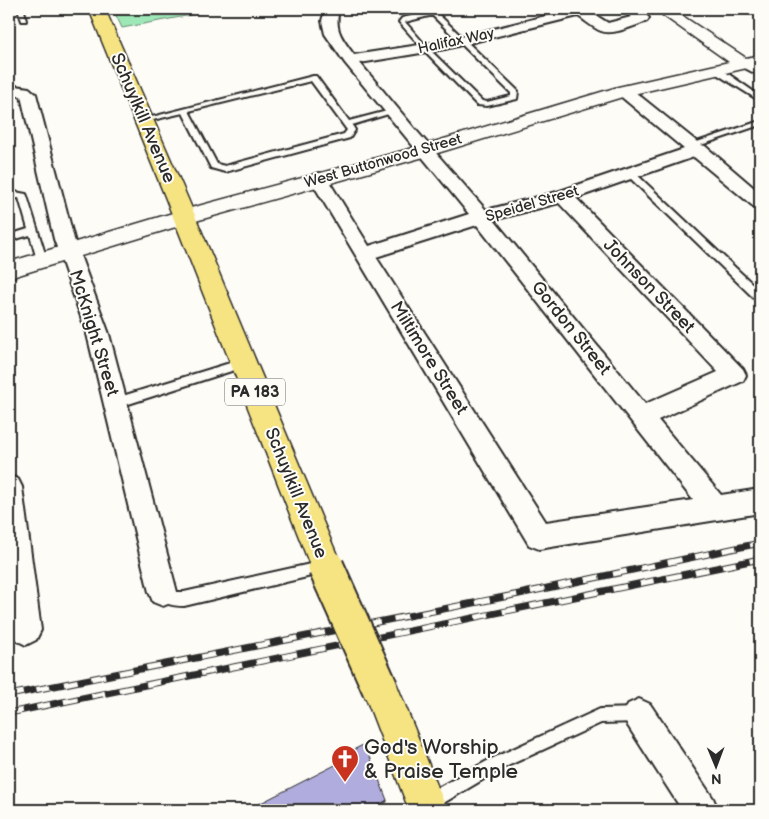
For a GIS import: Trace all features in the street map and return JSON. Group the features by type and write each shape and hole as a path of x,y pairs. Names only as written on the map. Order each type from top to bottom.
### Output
{"main road":[{"name":"Schuylkill Avenue","path":"97,9 184,217 326,567 380,688 427,807"}],"street":[{"name":"Gordon Street","path":"332,9 329,21 332,34 350,60 391,112 482,218 715,508"},
{"path":"585,10 606,28 625,25 642,18 628,9"},
{"path":"662,9 718,40 754,57"},
{"path":"682,9 718,40 754,57"},
{"name":"Halifax Way","path":"350,60 462,41 585,10"},
{"path":"718,40 722,60 721,70"},
{"name":"West Buttonwood Street","path":"9,270 184,217 424,150 624,91 721,70 754,57"},
{"name":"McKnight Street","path":"9,90 24,91 28,94 69,252 98,334 163,592"},
{"path":"624,91 760,202"},
{"name":"Speidel Street","path":"365,254 482,218 563,196 695,148"},
{"name":"Miltimore Street","path":"320,179 539,536 715,508"},
{"name":"Johnson Street","path":"563,196 735,375 642,416"},
{"path":"9,487 17,632"},
{"path":"715,508 760,501"},
{"path":"639,715 700,810"}],"lane":[{"path":"21,9 24,20"},
{"path":"435,14 462,41 515,93 514,96 487,104 480,103 402,22 404,19 435,14"},
{"path":"721,70 760,99"},
{"path":"144,120 313,78 351,130 347,136 225,169 214,166 185,110"},
{"path":"347,124 391,112"},
{"path":"695,148 760,123"},
{"path":"630,173 760,297"},
{"path":"9,196 23,196 42,260"},
{"path":"9,238 33,231"},
{"path":"116,404 243,363"},
{"path":"163,592 172,599 184,599 326,567"},
{"path":"427,807 494,765 600,716 639,715"}],"green space":[{"path":"113,9 206,9 207,12 122,28"}],"building":[{"name":"God's Worship & Praise Temple","path":"365,744 387,800 377,806 379,810 253,810 253,807 343,761 341,756"}],"railway":[{"path":"9,695 519,594 760,543"},
{"path":"9,713 760,559"}],"place":[{"name":"God's Worship & Praise Temple","path":"345,783"}]}
